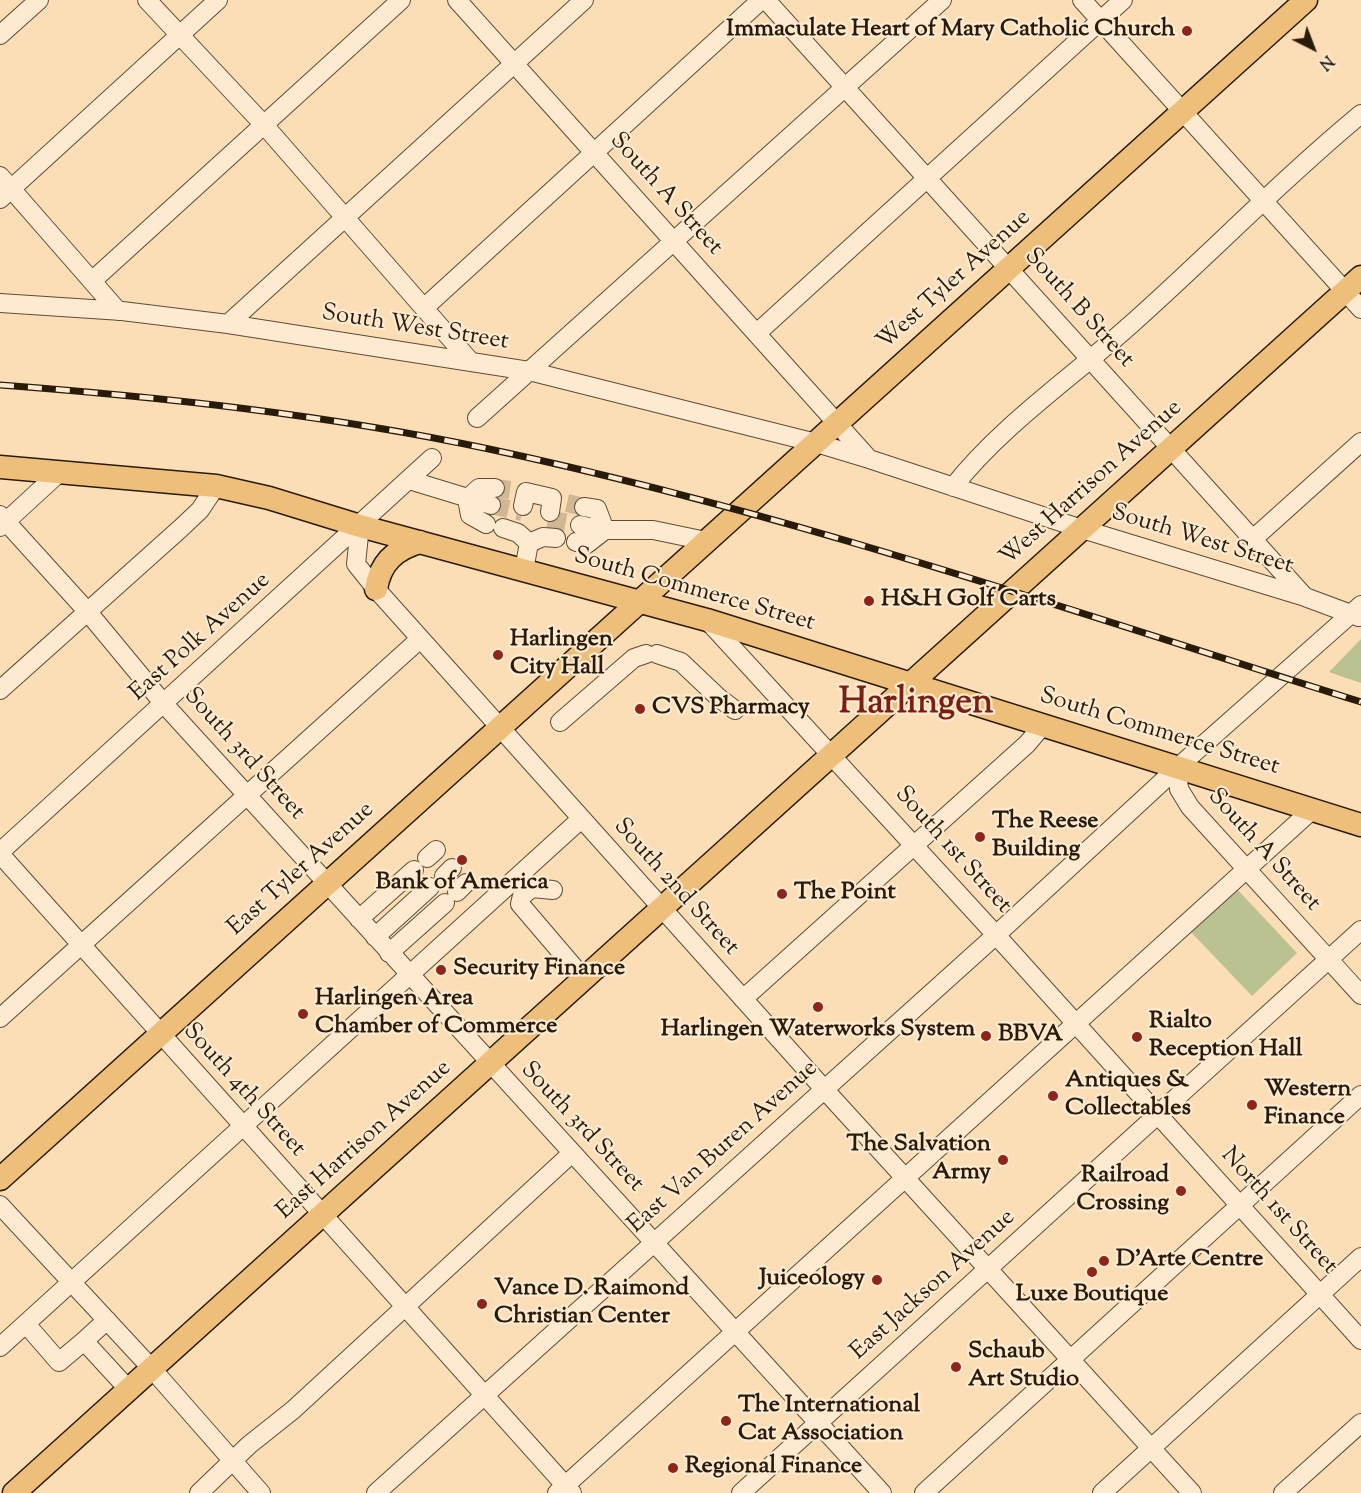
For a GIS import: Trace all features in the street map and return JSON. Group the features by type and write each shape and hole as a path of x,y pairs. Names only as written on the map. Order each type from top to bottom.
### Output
{"main road":[{"name":"West Tyler Avenue","path":"640,602 1306,0"},
{"name":"West Harrison Avenue","path":"832,755 1353,284"},
{"name":"South Commerce Street","path":"0,467 216,486 269,498 360,526 707,620 1361,825"},
{"path":"376,590 378,575 389,558 402,547 420,542"},
{"name":"East Tyler Avenue","path":"0,1179 159,1033 327,885 640,602"},
{"name":"East Harrison Avenue","path":"15,1493 832,755"}],"street":[{"path":"0,35 39,0"},
{"path":"147,0 265,126 471,362"},
{"path":"118,311 4,188 219,0"},
{"path":"92,281 401,0"},
{"name":"South A Street","path":"457,0 838,423"},
{"path":"228,324 584,0"},
{"path":"424,308 761,0"},
{"name":"South B Street","path":"766,0 1172,447 1305,597"},
{"path":"477,418 942,0"},
{"path":"1082,0 1265,202 1353,284 1361,309"},
{"path":"757,333 1123,0"},
{"path":"953,487 971,465 1003,434 1092,359 1361,114"},
{"name":"South West Street","path":"0,303 118,311 228,324 529,371 816,442 1082,529 1358,612"},
{"path":"838,423 868,459"},
{"path":"1253,539 1361,442"},
{"name":"East Polk Avenue","path":"0,853 432,459"},
{"path":"2,521 61,471"},
{"path":"409,480 467,499"},
{"path":"0,690 193,516 216,486"},
{"path":"467,499 479,488 530,514"},
{"path":"467,499 470,515 530,514 597,509 605,530"},
{"path":"524,570 530,514"},
{"name":"South 3rd Street","path":"2,521 87,611 164,704 409,976 571,1154 656,1242 882,1493"},
{"name":"South 2nd Street","path":"360,526 356,564 376,590 824,1089 1192,1493"},
{"path":"578,534 605,530 653,530 706,541"},
{"name":"East Van Buren Avenue","path":"376,1493 996,935 1177,768 1358,612"},
{"name":"South 1st Street","path":"707,620 1159,1115"},
{"path":"0,1018 420,639"},
{"path":"560,722 634,658 651,654 681,662 735,710"},
{"path":"743,999 1027,744 1042,725"},
{"name":"South A Street","path":"1177,768 1179,789 1190,807 1361,995"},
{"path":"565,1490 905,1178 1313,809"},
{"path":"0,1347 581,819"},
{"name":"South 4th Street","path":"0,853 484,1394 565,1490"},
{"path":"359,919 426,859"},
{"path":"375,937 442,877"},
{"path":"553,890 532,888 522,896 520,904 584,979"},
{"path":"389,953 456,893"},
{"name":"East Jackson Avenue","path":"741,1493 1361,930"},
{"path":"924,1493 1361,1095"},
{"name":"North 1st Street","path":"1159,1115 1361,1340"},
{"path":"199,1493 232,1460 281,1422 571,1154"},
{"path":"0,1205 153,1370 261,1493"},
{"path":"1102,1493 1361,1257"},
{"path":"26,1324 59,1362 107,1320"},
{"path":"84,1341 130,1390"},
{"path":"1283,1493 1361,1423"}],"green space":[{"path":"1361,639 1361,683 1329,672"},
{"path":"1235,887 1297,953 1252,996 1189,930"}],"tunnel":[{"path":"495,488 510,490"},
{"path":"567,503 584,507"},
{"path":"491,505 522,512"},
{"path":"548,519 580,525"}],"railway":[{"path":"0,385 123,395 368,426 489,449 600,474 709,502 928,565 1361,702"}],"place":[{"name":"Immaculate Heart of Mary Catholic Church","path":"1187,31"},
{"name":"H&H Golf Carts","path":"869,601"},
{"name":"Harlingen City Hall","path":"498,655"},
{"name":"CVS Pharmacy","path":"640,709"},
{"name":"The Reese Building","path":"980,837"},
{"name":"Bank of America","path":"462,860"},
{"name":"The Point","path":"782,894"},
{"name":"Security Finance","path":"441,970"},
{"name":"Harlingen Waterworks System","path":"818,1007"},
{"name":"Harlingen Area Chamber of Commerce","path":"303,1014"},
{"name":"BBVA","path":"986,1036"},
{"name":"Rialto Reception Hall","path":"1137,1037"},
{"name":"Antiques & Collectables","path":"1053,1096"},
{"name":"Western Finance","path":"1252,1105"},
{"name":"The Salvation Army","path":"1003,1160"},
{"name":"Railroad Crossing","path":"1181,1191"},
{"name":"D'Arte Centre","path":"1104,1261"},
{"name":"Luxe Boutique","path":"1092,1272"},
{"name":"Juiceology","path":"877,1280"},
{"name":"Vance D. Raimond Christian Center","path":"482,1304"},
{"name":"Schaub Art Studio","path":"956,1367"},
{"name":"The International Cat Association","path":"726,1421"},
{"name":"Regional Finance","path":"673,1468"}],"district":[{"name":"Harlingen","path":"916,706"}]}
